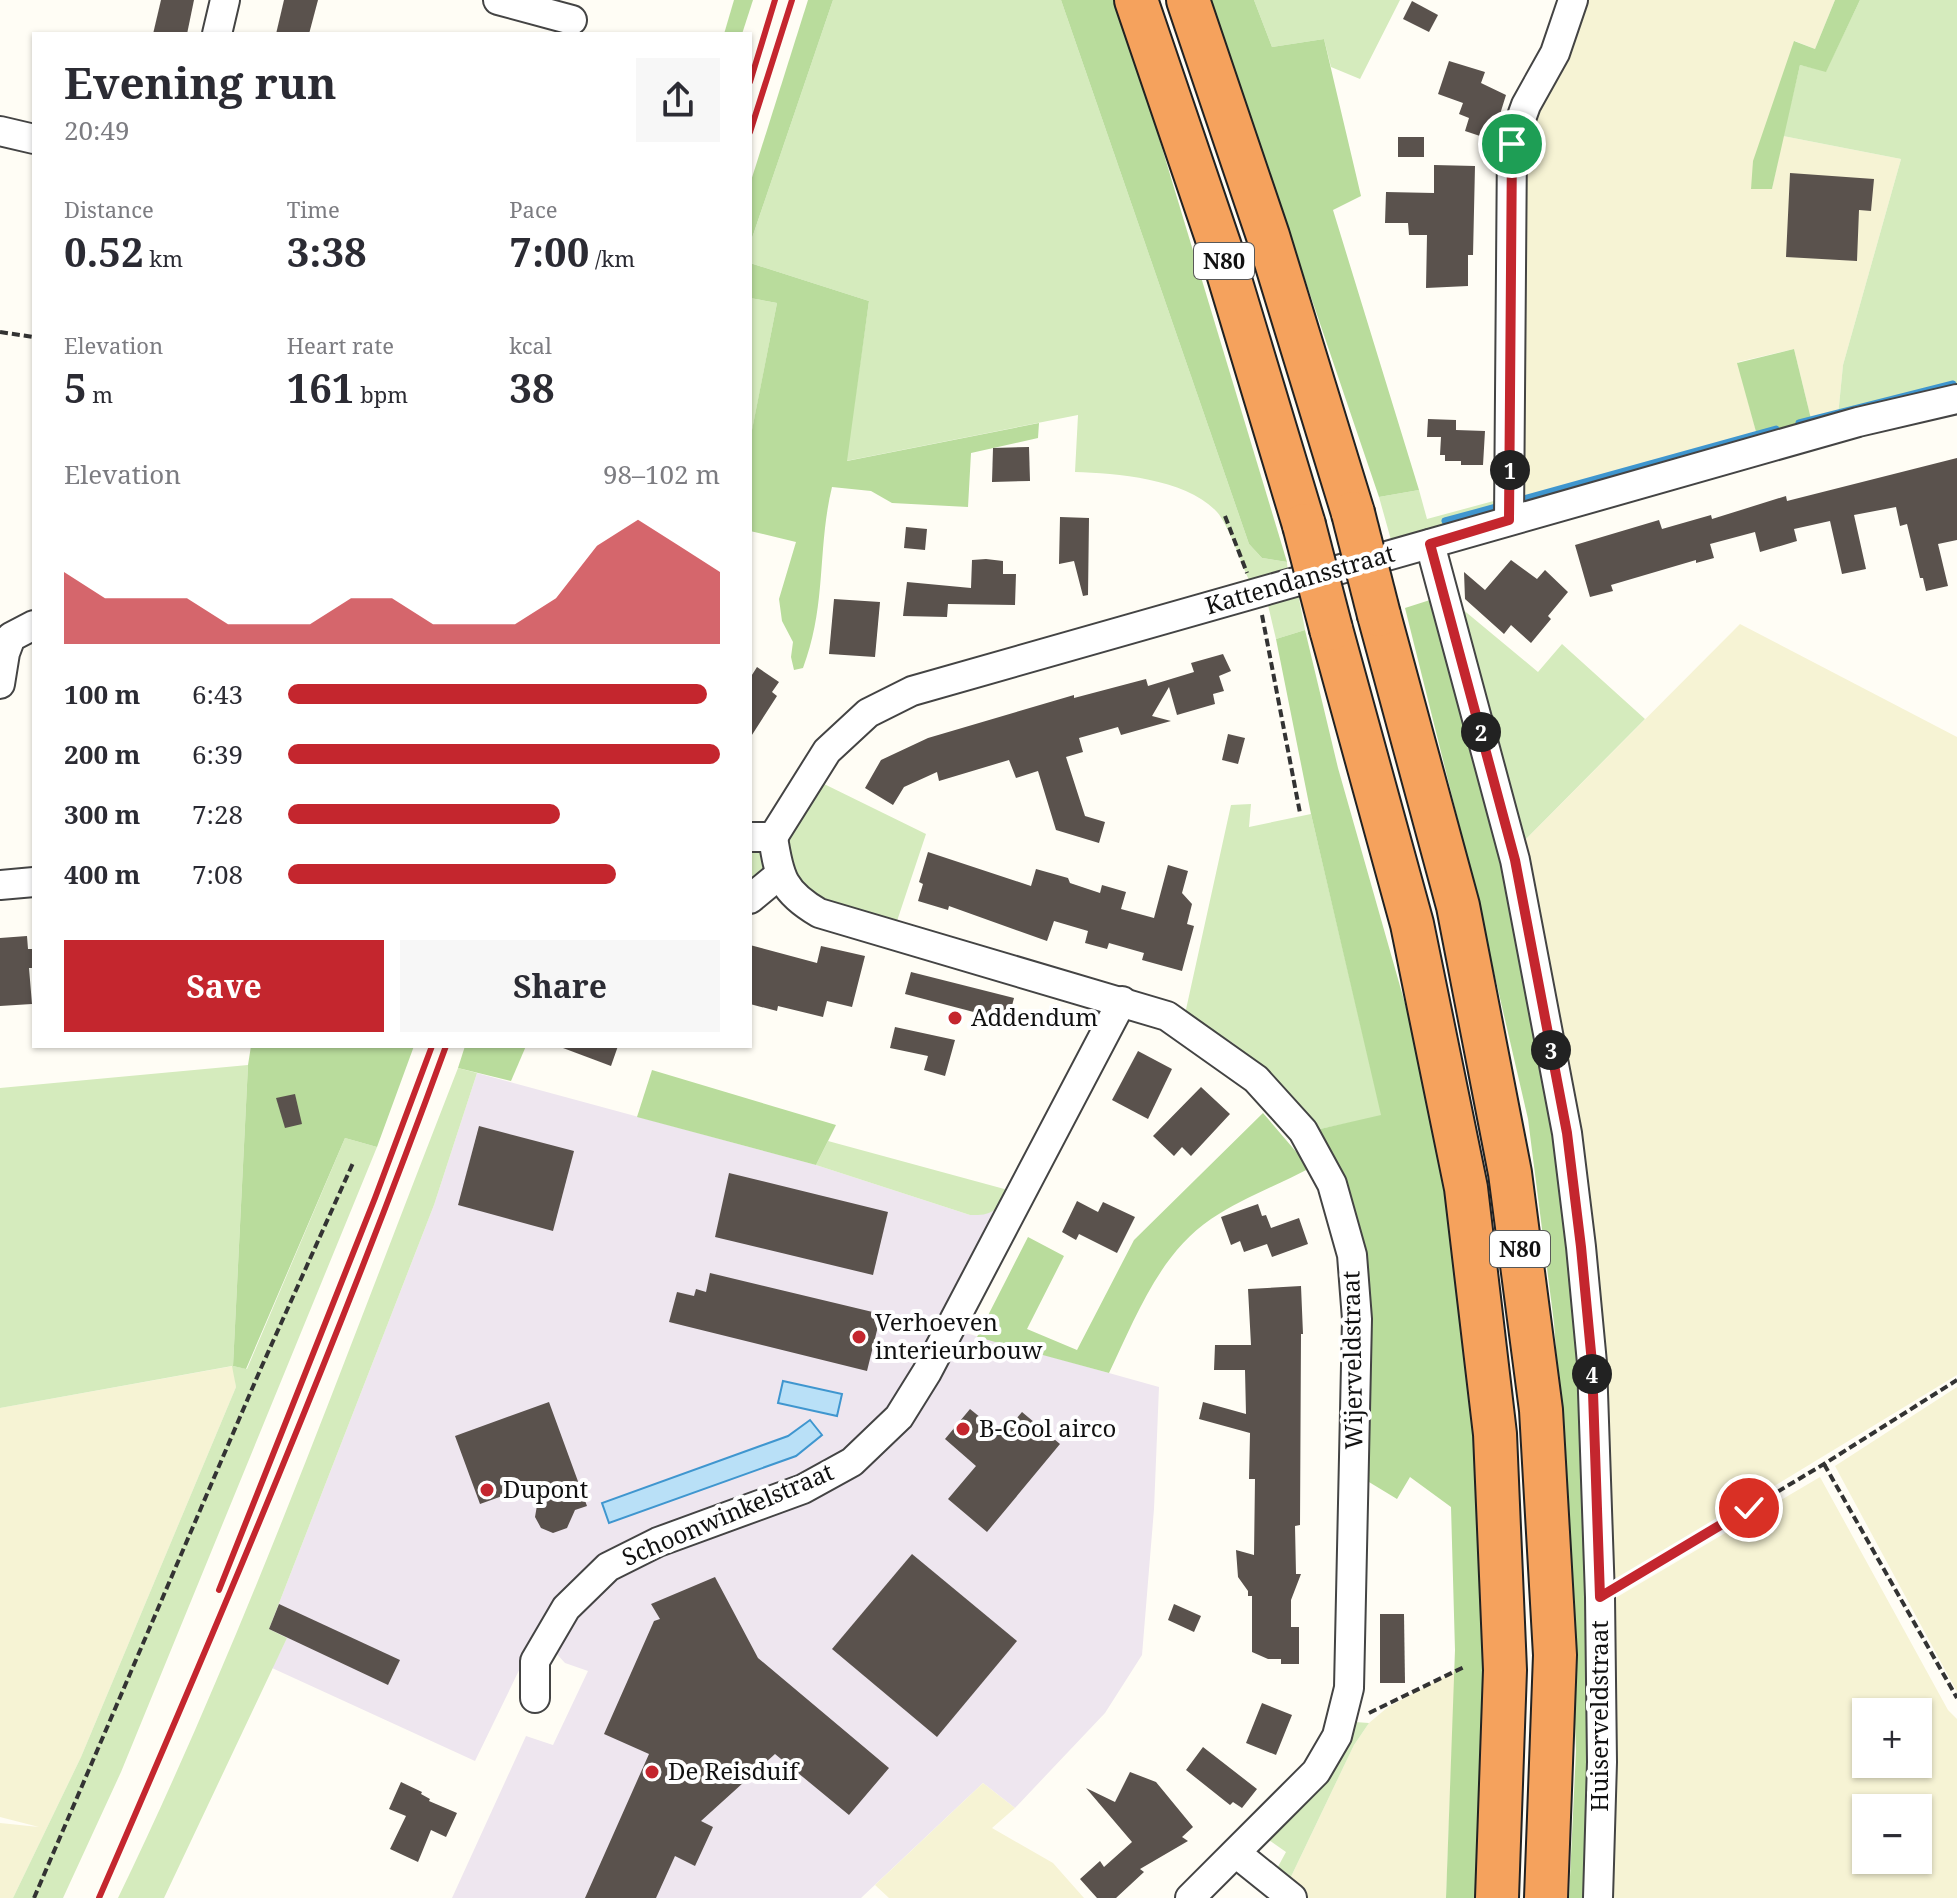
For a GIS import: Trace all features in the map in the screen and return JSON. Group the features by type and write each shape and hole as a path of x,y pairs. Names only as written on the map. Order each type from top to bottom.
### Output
{"highway":[{"name":"N80","path":"1136,0 1222,253 1304,525 1412,924 1466,1188 1495,1434 1505,1654 1497,1898"},
{"name":"N80","path":"1188,0 1268,236 1353,513 1458,906 1510,1173 1539,1394 1555,1655 1546,1898"}],"street":[{"path":"217,32 225,0"},
{"path":"498,0 572,20"},
{"path":"1509,520 1512,144 1526,105 1555,53 1573,0"},
{"path":"0,131 32,139"},
{"name":"Kattendansstraat","path":"761,837 827,751 868,713 912,691 1858,422 1957,399"},
{"name":"Huiserveldstraat","path":"1430,544 1515,860 1567,1133 1592,1363 1602,1762 1598,1898"},
{"path":"0,684 5,653 15,631"},
{"path":"752,897 779,875 761,837"},
{"name":"Wijerveldstraat","path":"779,875 801,902 819,913 1167,1016 1256,1079 1303,1131 1332,1184 1352,1255 1357,1319 1349,1688 1337,1736 1316,1772 1190,1898"},
{"path":"0,885 32,882"},
{"name":"Schoonwinkelstraat","path":"535,1698 535,1661 566,1608 608,1567 658,1542 803,1489 852,1462 899,1417 927,1372 1122,1001"},
{"path":"1236,1853 1292,1898"}],"path":[{"path":"0,332 32,337"},
{"path":"1225,516 1266,627 1300,813"},
{"path":"34,1898 261,1368 353,1163"},
{"path":"1600,1597 1824,1464 1957,1380"},
{"path":"1824,1464 1957,1698"},
{"path":"1340,1727 1464,1667"}],"shaded area":[{"path":"1579,0 1835,0 1815,49 1795,41 1751,188 1772,189 1783,136 1901,159 1843,365 1838,416 1812,423 1794,349 1738,362 1758,439 1520,507 1519,150"},
{"path":"1740,624 1957,737 1957,1375 1617,1579 1610,1575 1519,846"},
{"path":"477,1073 816,1165 970,1215 1001,1206 897,1399 855,1444 792,1482 729,1505 541,1625 475,1761 272,1668 287,1638 269,1629 434,1205"},
{"path":"962,1332 1159,1387 1154,1509 1142,1655 1105,1713 1015,1808 983,1783 861,1898 452,1898 526,1736 553,1745 588,1671 565,1663 554,1651 584,1607 613,1580 654,1555 849,1478 881,1456 907,1424"},
{"path":"233,1366 236,1387 81,1757 13,1898 0,1898 0,1823 39,1827 0,1817 0,1408"},
{"path":"1957,1387 1957,1692 1835,1466"},
{"path":"1820,1477 1948,1710 1957,1719 1957,1898 1602,1898 1607,1603"},
{"path":"1455,1671 1446,1898 1307,1898 1288,1883 1354,1745 1369,1723 1388,1707"},
{"path":"983,1783 1015,1808 992,1828 1053,1863 1084,1898 889,1898 875,1885"}],"green space":[{"path":"734,0 753,0 743,32 725,32"},
{"path":"808,0 833,0 752,238 752,178"},
{"path":"833,0 1061,0 1249,544 1262,558 1287,562 1288,574 1262,582 1249,580 1217,512 1188,492 1130,476 1075,472 1078,415 846,461 869,301 752,264 752,238"},
{"path":"1061,0 1115,0 1124,22 1287,562 1262,558 1249,544"},
{"path":"1210,0 1254,0 1272,47 1324,39 1361,196 1333,210 1419,490 1379,497"},
{"path":"1254,0 1400,0 1360,79 1331,67 1324,39 1272,47"},
{"path":"1835,0 1860,0 1826,72 1800,65 1772,189 1751,189 1753,161 1794,41 1815,49"},
{"path":"1860,0 1957,0 1957,388 1838,416 1843,365 1901,159 1783,136 1800,65 1826,71"},
{"path":"752,264 869,301 847,461 1039,423 1038,438 971,453 968,507 892,503 871,491 832,487 816,622 803,668 794,670 791,657 793,642 782,621 779,599 796,542 752,531 752,430 777,303 752,298"},
{"path":"752,298 777,303 752,431"},
{"path":"1794,349 1812,423 1758,439 1737,363"},
{"path":"1419,490 1427,519 1501,499 1501,513 1393,547 1379,497"},
{"path":"1298,593 1305,630 1276,639 1267,601"},
{"path":"1430,600 1505,858 1562,1132 1585,1369 1592,1615 1588,1898 1569,1898 1576,1751 1568,1513 1554,1323 1528,1119 1405,608"},
{"path":"1461,608 1538,672 1562,644 1645,719 1519,846"},
{"path":"1305,630 1338,768 1433,1102 1462,1282 1480,1487 1487,1699 1479,1898 1446,1898 1455,1650 1451,1507 1410,1477 1397,1499 1364,1479 1338,1172 1320,1129 1381,1115 1311,814 1276,639"},
{"path":"820,782 926,834 896,924 824,904 791,873 787,845 795,824"},
{"path":"1251,804 1249,827 1311,814 1382,1116 1320,1129 1276,1079 1233,1043 1185,1014 1231,805"},
{"path":"760,847 769,873 752,887 752,848"},
{"path":"251,1048 413,1048 377,1147 345,1138 246,1369 233,1366"},
{"path":"464,1048 525,1048 511,1081 458,1068"},
{"path":"248,1065 233,1366 247,1369 345,1138 377,1147 121,1772 63,1898 13,1898 81,1757 236,1387 232,1366 0,1408 0,1088"},
{"path":"458,1068 477,1073 434,1205 269,1629 287,1638 164,1898 118,1898 211,1694 254,1590"},
{"path":"652,1070 836,1125 816,1165 637,1117"},
{"path":"1263,1113 1310,1168 1235,1205 1193,1233 1150,1289 1109,1373 977,1337 1028,1237 1064,1256 1027,1329 1077,1350 1134,1240"},
{"path":"828,1141 1008,1190 994,1210 970,1215 816,1165"},
{"path":"1355,1722 1369,1723 1354,1745 1288,1883 1274,1874 1286,1852 1266,1838 1337,1760"}],"water":[{"path":"783,1381 842,1394 837,1416 778,1403"},
{"path":"810,1420 822,1435 796,1456 609,1523 602,1503 788,1436"}],"building":[{"path":"161,0 194,0 187,32 153,32"},
{"path":"284,0 318,0 310,32 276,32"},
{"path":"1412,1 1438,15 1429,32 1403,19"},
{"path":"1449,61 1485,72 1481,83 1506,95 1492,140 1465,131 1469,118 1459,114 1463,103 1438,94"},
{"path":"1398,137 1424,137 1424,157 1398,157"},
{"path":"1434,165 1475,166 1473,255 1468,255 1468,286 1426,288 1427,235 1409,235 1408,223 1385,223 1386,192 1434,193"},
{"path":"1790,173 1874,179 1871,211 1859,210 1857,261 1786,257"},
{"path":"1428,419 1456,420 1456,430 1485,431 1483,465 1445,461 1445,455 1440,455 1441,437 1427,437"},
{"path":"1029,447 1030,481 992,482 993,448"},
{"path":"1957,458 1957,540 1938,544 1948,586 1926,591 1907,524 1900,526 1896,507 1854,515 1866,569 1842,574 1830,521 1794,529 1797,541 1760,552 1755,532 1710,544 1714,558 1696,563 1696,560 1611,585 1613,591 1590,597 1575,545 1659,520 1662,529 1711,515 1712,519 1786,496 1787,501"},
{"path":"1060,517 1089,518 1088,595 1083,596 1074,561 1059,564"},
{"path":"906,527 927,529 925,550 904,548"},
{"path":"972,560 1003,561 1003,574 1016,574 1015,605 948,604 947,617 903,616 907,582 971,588"},
{"path":"1511,560 1537,579 1545,570 1568,592 1531,643 1511,625 1504,634 1465,599 1464,572 1485,590"},
{"path":"834,599 880,602 875,657 829,654"},
{"path":"1223,654 1231,671 1219,676 1224,691 1213,694 1215,704 1177,715 1169,687 1152,716 1171,721 1121,735 1118,727 1079,738 1083,752 1066,757 1085,816 1105,822 1099,843 1056,830 1038,771 1016,778 1009,760 939,781 937,772 904,787 893,805 865,788 881,760 928,738 1074,695 1074,698 1146,679 1148,686 1194,672 1191,663"},
{"path":"757,667 779,682 772,692 777,696 752,735 752,675"},
{"path":"1228,734 1245,738 1238,764 1222,760"},
{"path":"928,852 1031,886 1036,869 1068,878 1070,883 1100,893 1102,885 1126,892 1121,909 1154,918 1168,865 1188,871 1182,893 1192,904 1187,924 1194,926 1182,971 1142,960 1144,953 1109,943 1107,949 1085,943 1088,931 1054,921 1047,941 949,906 948,910 918,901 923,884 919,882"},
{"path":"27,936 28,949 32,949 32,968 29,968 32,1004 0,1006 0,938"},
{"path":"752,946 817,963 821,946 865,956 852,1007 827,1001 823,1017 778,1006 777,1011 752,1005"},
{"path":"911,972 1014,998 1008,1021 905,994"},
{"path":"895,1027 955,1040 945,1076 924,1070 928,1056 890,1048"},
{"path":"563,1048 617,1048 611,1066"},
{"path":"1138,1051 1172,1069 1148,1119 1112,1100"},
{"path":"1201,1087 1230,1114 1191,1156 1182,1147 1174,1156 1153,1136"},
{"path":"295,1094 302,1124 285,1128 276,1098"},
{"path":"479,1126 574,1151 553,1231 458,1205"},
{"path":"729,1173 888,1212 873,1275 715,1237"},
{"path":"1077,1201 1098,1212 1103,1202 1135,1217 1117,1253 1079,1234 1076,1240 1062,1232"},
{"path":"1258,1204 1271,1228 1299,1218 1308,1244 1272,1257 1267,1244 1244,1252 1240,1241 1231,1245 1221,1217"},
{"path":"710,1273 881,1314 867,1371 669,1322 677,1292 694,1296 696,1289 706,1292"},
{"path":"1301,1286 1300,1525 1295,1526 1296,1574 1301,1574 1291,1600 1291,1627 1299,1627 1299,1664 1281,1664 1281,1659 1268,1659 1252,1652 1252,1596 1248,1596 1238,1577 1236,1550 1254,1555 1255,1479 1249,1479 1250,1433 1199,1419 1203,1402 1246,1414 1245,1370 1214,1370 1215,1345 1251,1345 1248,1289"},
{"path":"549,1402 587,1506 575,1510 567,1528 553,1533 541,1528 535,1517 541,1482 480,1504 455,1436"},
{"path":"970,1409 1002,1435 1022,1412 1060,1444 987,1532 948,1499 976,1466 945,1439"},
{"path":"912,1554 1017,1641 937,1737 832,1649"},
{"path":"715,1577 758,1658 889,1768 849,1815 775,1754 701,1821 713,1827 695,1866 675,1856 656,1898 585,1898 649,1754 604,1734 654,1621 660,1619 651,1604"},
{"path":"279,1604 400,1660 388,1685 269,1629"},
{"path":"1174,1604 1201,1616 1194,1632 1168,1620"},
{"path":"1380,1614 1404,1614 1405,1683 1380,1683"},
{"path":"1262,1703 1292,1715 1276,1755 1246,1743"},
{"path":"1203,1747 1257,1789 1242,1808 1233,1802 1230,1805 1186,1770"},
{"path":"1130,1772 1156,1782 1193,1827 1182,1837 1188,1841 1140,1869 1144,1872 1116,1898 1097,1898 1080,1879 1100,1861 1104,1867 1132,1842 1086,1788 1115,1802"},
{"path":"401,1782 422,1792 429,1801 457,1813 446,1837 431,1830 418,1862 390,1849 406,1816 389,1809"}],"waterway":[{"path":"1799,423 1953,384"},
{"path":"1524,499 1776,429"},
{"path":"1445,521 1502,503"}],"railway":[{"path":"752,75 775,0"},
{"path":"752,126 792,0"},
{"path":"219,1590 431,1048"},
{"path":"99,1898 279,1475 365,1261 445,1048"}],"place":[{"name":"Addendum","path":"955,1018"},
{"name":"Verhoeven interieurbouw","path":"859,1337"},
{"name":"B-Cool airco","path":"963,1429"},
{"name":"Dupont","path":"487,1490"},
{"name":"De Reisduif","path":"652,1772"}],"route":[{"path":"1512,144 1509,520 1430,544 1515,860 1567,1133 1592,1363 1600,1597 1749,1508"}]}
